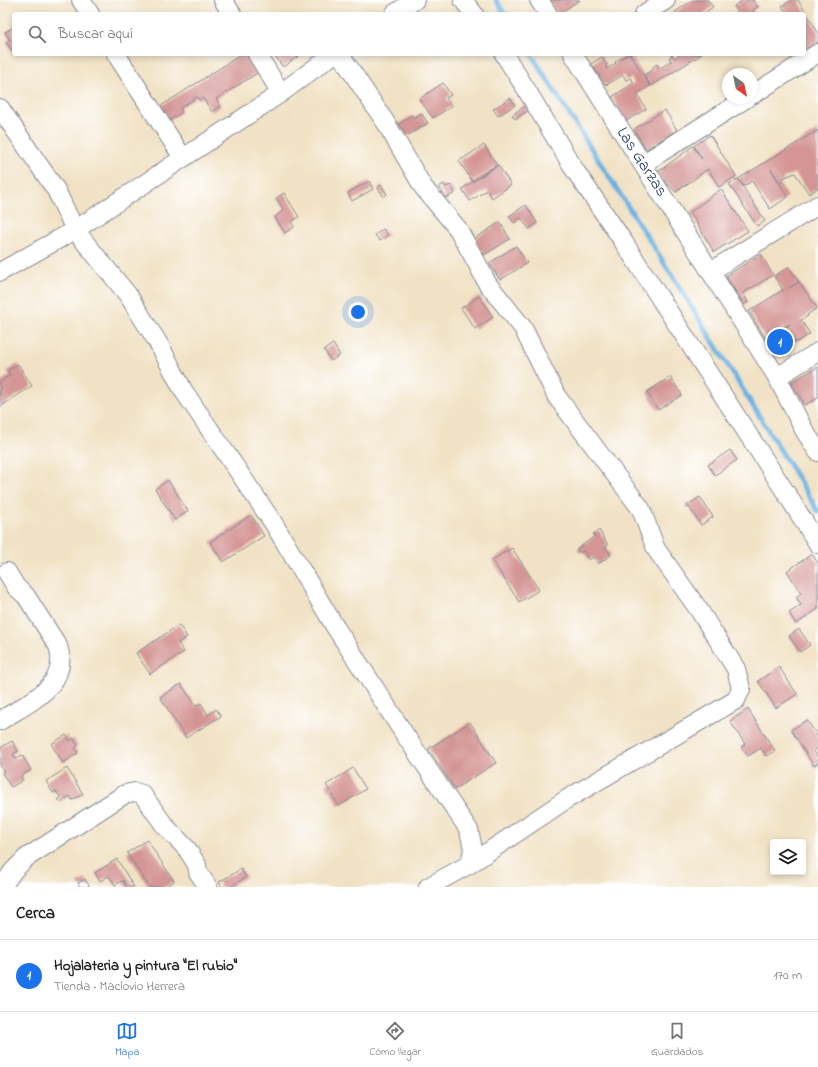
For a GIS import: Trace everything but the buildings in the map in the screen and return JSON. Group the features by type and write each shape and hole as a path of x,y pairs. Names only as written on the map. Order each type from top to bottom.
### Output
{"street":[{"path":"81,0 89,12"},
{"path":"223,0 231,12"},
{"path":"397,12 415,0"},
{"path":"463,0 472,12"},
{"path":"539,0 547,12"},
{"path":"647,12 666,0"},
{"path":"758,91 818,53"},
{"path":"117,56 183,158"},
{"path":"258,56 281,92"},
{"path":"0,272 75,230 281,92 331,56"},
{"path":"341,56 386,123 423,187 458,229 487,283 523,328 558,397 641,509 656,549 699,610 723,648 736,670 741,690 736,700 567,799 470,864 428,887"},
{"path":"505,56 576,172 642,270 818,544"},
{"name":"Las Garzas","path":"578,56 777,377 804,430 818,452"},
{"path":"644,164 738,104"},
{"path":"0,108 56,190 75,230 128,295 160,346 183,390 274,524 334,625 405,735 469,830 474,849 470,864"},
{"path":"711,271 818,205"},
{"path":"777,377 818,352"},
{"path":"0,562 16,587 26,596 58,646 61,655 59,670 47,691 0,721"},
{"path":"2,887 13,871 26,858 125,794 135,792 142,794 165,826 187,849 197,865 198,872 208,887"}],"waterway":[{"path":"496,0 504,12"},
{"path":"532,56 683,293 818,511"}],"place":[{"name":"Hojalateria y pintura \"El rubio\"","path":"780,342"}]}
